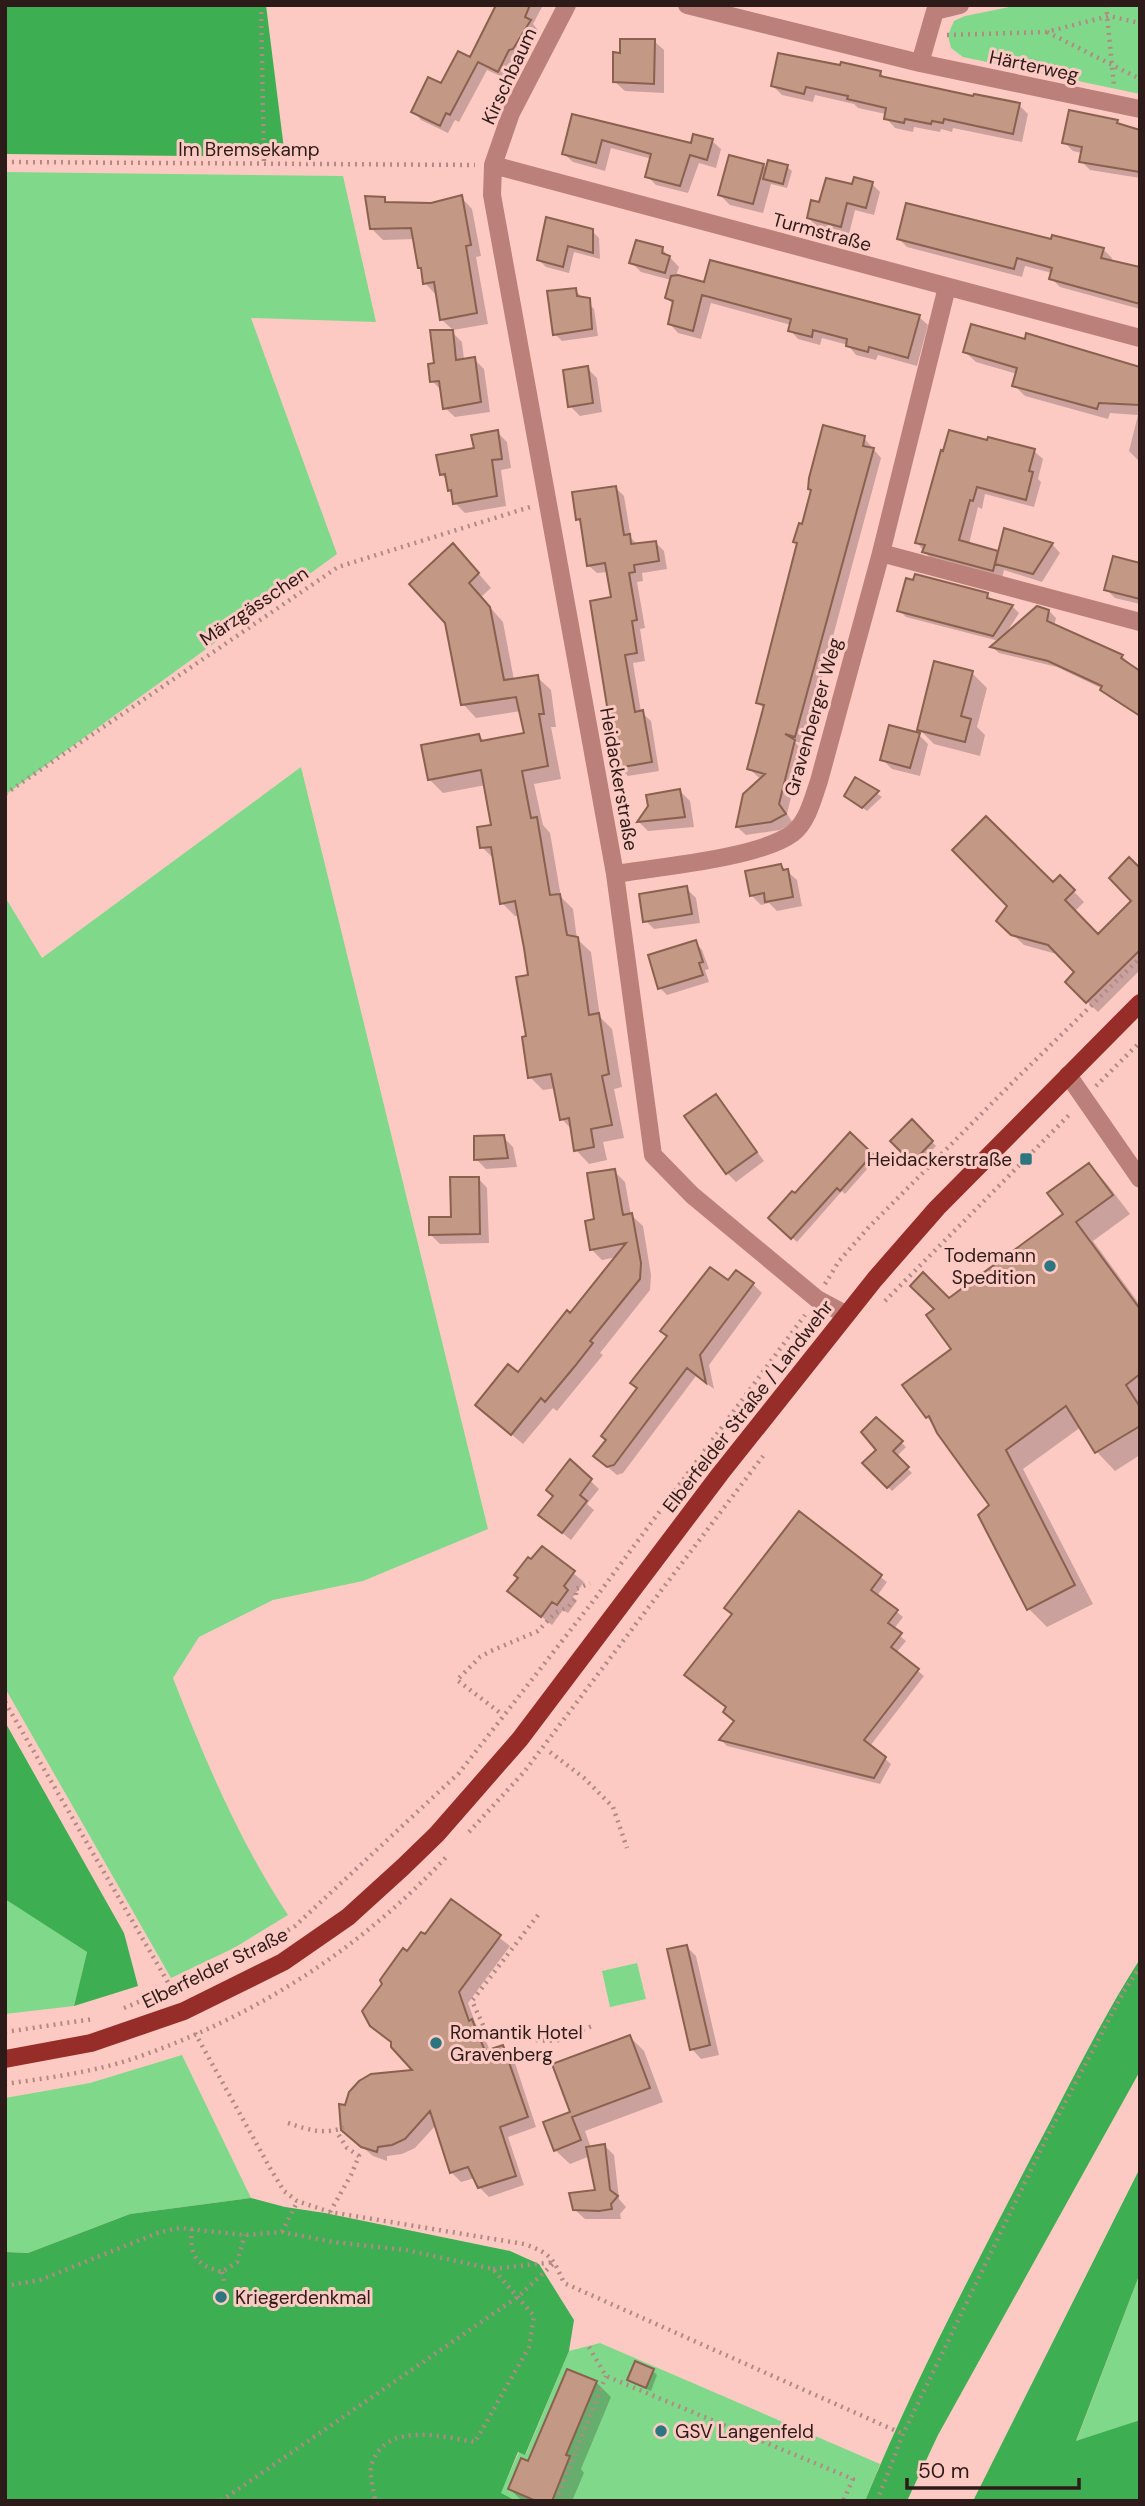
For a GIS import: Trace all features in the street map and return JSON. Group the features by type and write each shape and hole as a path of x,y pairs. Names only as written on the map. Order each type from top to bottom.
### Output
{"main road":[{"name":"Elberfelder Straße / Landwehr","path":"414,1856 520,1739 720,1474 845,1314 937,1208 1140,1003"},
{"name":"Elberfelder Straße","path":"5,2059 91,2043 184,2011 283,1962 348,1917 414,1856"}],"street":[{"name":"Kirschbaum","path":"493,165 511,113 566,5"},
{"name":"Härterweg","path":"687,5 920,63 1140,109"},
{"path":"920,63 934,8 960,5"},
{"name":"Turmstraße","path":"493,165 1140,338"},
{"name":"Heidackerstraße","path":"493,165 492,195 615,874 653,1155 692,1195 817,1299 845,1314"},
{"name":"Gravenberger Weg","path":"615,874 724,857 772,845 795,832 808,812 881,553 947,287"},
{"path":"881,553 1140,622"},
{"path":"1068,1075 1140,1178"}],"path":[{"path":"261,5 264,163"},
{"path":"1106,5 1116,105"},
{"path":"928,34 961,36 1045,32 1109,16 1140,23"},
{"path":"1045,32 1140,79"},
{"name":"Im Bremsekamp","path":"5,162 493,165"},
{"name":"Märzgässchen","path":"5,794 338,567 451,533 547,500"},
{"path":"243,1958 295,1926 459,1773 594,1600 817,1299 839,1261 868,1228 1017,1078 1140,958"},
{"path":"954,1231 1026,1159"},
{"path":"499,1712 457,1680 480,1657 538,1631 555,1613 568,1607 576,1598 576,1588 590,1583"},
{"path":"5,1702 184,2011 284,2191 297,2201 330,2213 524,2244 545,2251 555,2262 564,2283 903,2434"},
{"path":"550,1752 584,1778 613,1807 627,1848"},
{"path":"538,1915 472,2001 488,2038 556,2041 592,2026"},
{"path":"121,2009 231,1964"},
{"path":"877,2501 903,2434 1047,2137 1124,1991 1140,1967"},
{"path":"5,2032 95,2019"},
{"path":"288,2123 315,2132 336,2131 349,2126"},
{"path":"330,2213 359,2155 347,2148 336,2131"},
{"path":"282,2232 297,2201"},
{"path":"5,2286 40,2280 160,2232 180,2228 246,2235 282,2232 333,2242 406,2250 494,2269 555,2262"},
{"path":"192,2229 190,2246 194,2256 201,2264 222,2272"},
{"path":"222,2272 237,2262 246,2235"},
{"path":"221,2501 519,2296 555,2262"},
{"path":"375,2501 371,2465 388,2441 415,2434 475,2442 529,2347 534,2316 494,2269"},
{"path":"222,2272 224,2282"},
{"path":"589,2347 606,2376 853,2479 844,2501"},
{"path":"556,2501 606,2376"}],"green space":[{"path":"5,5 266,5 285,157 5,154"},
{"path":"1019,5 1140,5 1140,94 963,57 951,48 948,35 954,21 965,16"},
{"path":"5,172 343,176 376,322 251,318 337,554 5,795"},
{"path":"301,767 488,1529 363,1581 273,1600 199,1637 173,1678 224,1800 270,1887 288,1915 234,1948 171,1978 5,1688 5,897 42,958"},
{"path":"5,1722 124,1933 138,1986 74,2006 87,1952 5,1899"},
{"path":"5,1898 87,1952 74,2006 5,2014"},
{"path":"1140,1959 1140,2071 938,2435 907,2501 865,2501 923,2371 965,2286 1083,2058"},
{"path":"637,1963 646,1999 610,2007 602,1971"},
{"path":"182,2055 251,2198 130,2214 28,2253 5,2252 5,2098 90,2083"},
{"path":"1140,2168 1140,2273 1076,2441 1140,2420 1140,2501 973,2501"},
{"path":"251,2198 510,2251 539,2264 574,2320 569,2351 525,2455 518,2452 501,2493 516,2501 5,2501 5,2252 28,2253 130,2214"},
{"path":"1140,2273 1140,2420 1076,2442"},
{"path":"600,2343 880,2464 865,2501 516,2501 500,2494 519,2452 526,2454 569,2351"}],"building":[{"path":"496,5 530,5 525,17 531,20 513,49 509,50 498,72 478,62 450,115 446,113 440,126 411,112 428,77 441,83 458,51 470,57"},
{"path":"620,39 655,39 654,84 613,82 613,52 620,53"},
{"path":"778,53 840,65 841,62 881,71 880,76 1020,103 1013,134 944,119 943,123 932,121 931,124 905,119 904,123 884,119 886,108 847,99 848,96 806,87 804,94 771,86"},
{"path":"1069,110 1118,120 1117,123 1140,130 1140,172 1079,162 1082,147 1062,143"},
{"path":"572,114 691,143 693,134 713,139 707,160 690,155 680,186 645,177 651,154 602,140 596,163 562,154"},
{"path":"729,155 764,164 753,204 718,195"},
{"path":"768,160 788,165 783,184 763,179"},
{"path":"854,177 873,182 866,208 847,203 841,227 807,218 811,200 819,202 826,178 852,184"},
{"path":"462,195 471,245 466,246 477,313 440,320 434,282 423,284 411,228 370,229 365,196 385,197 385,202 431,203"},
{"path":"906,203 1051,239 1052,235 1104,248 1101,258 1140,267 1140,304 1049,279 1052,268 1017,258 1014,269 897,239"},
{"path":"546,217 593,229 593,253 568,246 563,267 537,260"},
{"path":"636,240 663,247 662,253 670,256 665,273 629,263"},
{"path":"710,260 920,315 908,358 869,347 868,352 846,346 847,339 813,330 812,337 788,331 791,319 702,295 693,331 668,324 673,301 665,298 671,276 678,275 704,282"},
{"path":"576,288 577,296 590,298 592,329 553,335 547,291"},
{"path":"971,324 1025,339 1026,333 1140,367 1140,405 1099,403 1097,409 1012,386 1017,368 963,352"},
{"path":"430,330 453,330 456,360 475,357 481,402 443,409 439,381 430,382 428,364 434,363"},
{"path":"588,366 593,403 568,407 563,370"},
{"path":"823,425 865,436 863,446 874,448 795,737 785,734 795,740 779,804 786,814 771,822 736,827 743,794 765,774 747,769 764,705 756,703 797,543 793,542 799,523 802,524 811,490 808,489 809,478"},
{"path":"498,430 502,459 492,460 497,496 453,504 445,474 440,475 436,455 474,448 471,435"},
{"path":"949,430 1035,449 1026,500 977,487 973,501 970,500 959,540 998,551 993,571 922,552 925,545 915,543"},
{"path":"616,486 624,535 630,534 631,544 656,541 659,561 634,565 635,572 629,573 637,620 632,621 637,653 625,655 635,712 643,710 652,762 617,768 590,601 611,597 605,563 587,566 580,519 576,520 572,492"},
{"path":"1004,528 1053,543 1033,574 995,564"},
{"path":"453,543 479,573 469,583 490,607 504,680 538,675 544,714 539,714 548,766 522,771 531,818 537,817 550,895 560,894 567,935 578,937 589,1015 599,1013 609,1074 602,1076 612,1125 591,1129 594,1147 574,1151 569,1118 560,1120 551,1074 528,1078 522,1037 526,1036 516,977 528,975 524,948 515,901 500,904 491,847 480,848 477,827 491,825 481,770 428,780 421,745 479,734 481,741 524,733 516,697 461,705 445,623 409,584"},
{"path":"1113,556 1140,563 1140,599 1104,590"},
{"path":"915,574 988,593 987,598 1013,605 993,636 897,611 906,578 913,580"},
{"path":"1037,606 1049,610 1047,621 1123,655 1121,658 1140,671 1140,716 1100,690 1102,686 1048,661 990,647"},
{"path":"934,661 973,671 961,716 971,719 965,742 917,730"},
{"path":"889,725 920,733 910,768 880,760"},
{"path":"855,777 879,791 862,808 844,796"},
{"path":"680,789 685,817 637,822 648,806 646,795"},
{"path":"986,816 1053,882 1060,875 1075,890 1065,900 1098,934 1131,901 1109,878 1129,857 1140,868 1140,950 1086,1003 1065,982 1074,972 1048,945 1011,935 996,921 1007,906 952,850"},
{"path":"781,864 783,870 788,869 793,897 765,902 764,893 750,896 745,871"},
{"path":"687,886 692,914 643,922 639,894"},
{"path":"696,940 703,962 699,963 703,975 658,989 648,955"},
{"path":"716,1094 757,1152 726,1174 684,1116"},
{"path":"912,1119 933,1141 912,1163 890,1141"},
{"path":"850,1132 873,1154 840,1191 837,1188 791,1239 768,1218 792,1191 795,1193"},
{"path":"504,1135 508,1158 474,1160 474,1136"},
{"name":"Todemann Spedition","path":"1089,1163 1113,1195 1076,1222 1140,1309 1140,1374 1126,1385 1140,1407 1140,1426 1095,1453 1066,1406 1006,1450 1075,1585 1027,1610 978,1515 989,1505 937,1433 929,1416 926,1418 902,1385 951,1349 926,1315 934,1309 910,1286 923,1272 949,1298 1063,1214 1047,1193"},
{"path":"615,1169 623,1215 632,1213 641,1263 640,1279 590,1341 593,1343 575,1366 545,1402 541,1398 511,1435 475,1405 508,1364 518,1372 567,1310 570,1313 626,1243 590,1250 585,1221 594,1219 587,1173"},
{"path":"450,1177 479,1177 480,1234 429,1235 429,1217 451,1217"},
{"path":"710,1267 728,1280 736,1270 754,1283 700,1355 706,1383 687,1368 614,1465 607,1467 593,1456 606,1440 601,1436 637,1388 630,1383 667,1336 660,1331"},
{"path":"876,1417 903,1441 893,1451 909,1467 887,1488 862,1463 876,1450 861,1432"},
{"path":"570,1459 592,1479 580,1495 587,1501 562,1533 538,1515 553,1496 546,1490"},
{"path":"799,1511 882,1575 871,1590 898,1610 888,1623 902,1633 891,1647 919,1669 864,1740 886,1757 874,1778 719,1740 734,1721 723,1712 726,1707 684,1675 732,1614 724,1608"},
{"path":"542,1546 575,1571 564,1586 568,1590 557,1605 552,1602 541,1617 507,1591 518,1578 514,1575 528,1557 531,1559"},
{"name":"Romantik Hotel Gravenberg","path":"451,1899 501,1935 459,1992 469,2021 472,2019 485,2051 503,2045 528,2117 500,2127 516,2176 478,2188 468,2167 450,2173 430,2111 405,2139 378,2147 377,2152 361,2147 341,2130 339,2104 345,2105 349,2092 359,2081 371,2074 412,2070 391,2047 391,2042 370,2026 362,2011 403,1948 407,1951 421,1932 425,1934"},
{"path":"687,1945 710,2045 690,2050 667,1949"},
{"path":"630,2035 650,2088 572,2117 581,2140 554,2151 543,2122 570,2112 552,2064"},
{"path":"605,2144 610,2190 618,2196 611,2204 612,2209 573,2210 569,2193 595,2190 586,2147"},
{"path":"635,2361 654,2369 646,2388 627,2380"},
{"path":"567,2369 597,2381 566,2455 570,2456 552,2501 536,2501 508,2489 521,2458 528,2461"}],"place":[{"name":"Heidackerstraße","path":"1026,1159"},
{"name":"Todemann Spedition","path":"1050,1266"},
{"name":"Romantik Hotel Gravenberg","path":"436,2043"},
{"name":"Kriegerdenkmal","path":"221,2297"},
{"name":"GSV Langenfeld","path":"661,2431"}]}
